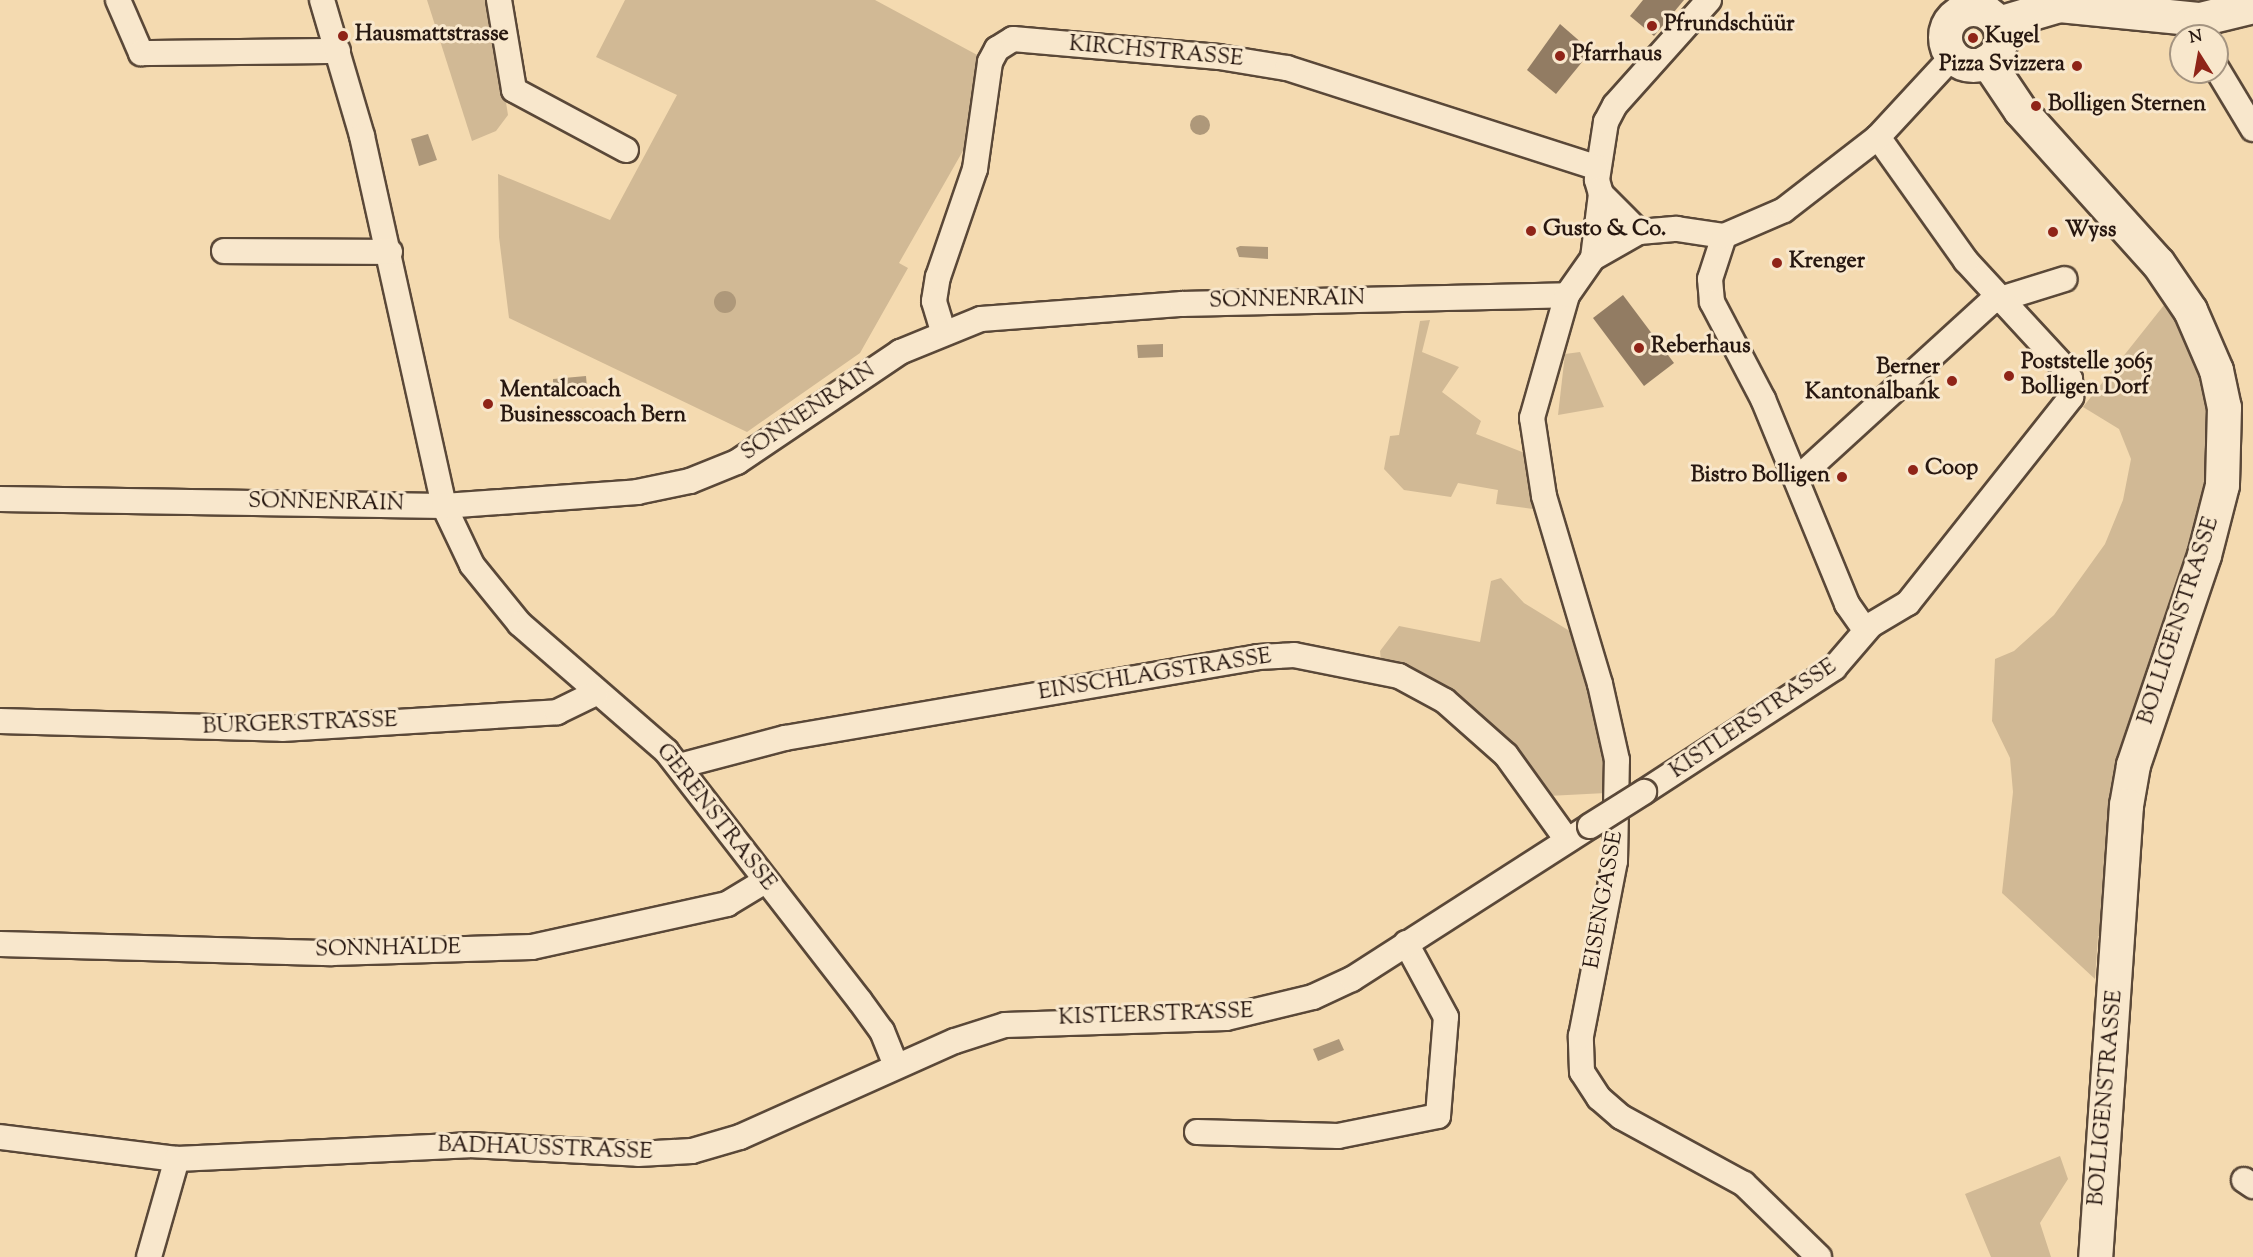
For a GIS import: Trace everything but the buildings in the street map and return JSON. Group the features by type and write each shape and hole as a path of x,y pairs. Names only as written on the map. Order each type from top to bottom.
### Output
{"main road":[{"path":"1998,23 2068,4 2180,24"},
{"path":"1963,5 1980,9 1998,23 2000,44 1988,61 1965,64 1953,57 1944,34 1951,18 1963,5"},
{"path":"2212,24 2253,6"},
{"name":"BOLLIGENSTRASSE","path":"1988,61 2020,110 2158,263 2184,300 2216,370 2224,407 2222,485 2204,555 2133,765 2126,805 2095,1257"}],"street":[{"path":"118,0 141,53 338,51"},
{"name":"GERENSTRASSE","path":"322,0 338,51 390,252 444,506 472,565 520,624 679,766 882,1031 896,1066"},
{"path":"499,0 514,90 626,150"},
{"path":"1593,258 1601,194 1596,167 1615,105 1709,0"},
{"name":"KIRCHSTRASSE","path":"943,331 934,301 937,281 975,169 990,62 997,48 1013,39 1270,65 1596,167"},
{"path":"1567,295 1593,258 1639,231 1677,229 1724,236 1799,201 1878,137 1953,57"},
{"path":"2226,84 2253,129"},
{"path":"1878,137 1966,261 2001,299"},
{"path":"1601,194 1639,231"},
{"path":"1724,236 1710,279 1712,302 1760,392 1847,604 1865,630"},
{"path":"224,251 390,252"},
{"path":"1797,479 1991,302 2065,279"},
{"name":"SONNENRAIN","path":"0,499 444,506 638,492 708,475 758,451 900,352 943,331 981,319 1042,311 1567,295"},
{"name":"EISENGASSE","path":"1567,295 1540,381 1532,429 1544,496 1600,684 1618,786 1615,861 1581,1036 1582,1071 1599,1098 1622,1118 1744,1185 1819,1257"},
{"name":"KISTLERSTRASSE","path":"896,1066 982,1031 1022,1022 1208,1019 1260,1013 1332,989 1644,792 1833,668 1865,630 1908,603 2067,404 2072,391 2067,372 2001,299"},
{"name":"EINSCHLAGSTRASSE","path":"679,766 785,738 1258,657 1294,655 1389,673 1445,701 1506,755 1567,840"},
{"name":"BURGERSTRASSE","path":"0,721 282,729 557,712 596,693"},
{"name":"SONNHALDE","path":"0,944 332,953 532,947 727,904 765,881"},
{"path":"1197,1132 1338,1136 1438,1116 1446,1017 1406,943"},
{"name":"BADHAUSSTRASSE","path":"0,1137 177,1159 469,1145 638,1154 692,1151 740,1137 896,1066"},
{"path":"149,1257 177,1159"}],"shaded area":[{"path":"427,0 490,0 508,115 496,131 472,141"},
{"path":"625,0 875,0 981,57 968,142 899,263 908,268 860,353 747,432 509,318 499,237 498,174 610,220 677,95 596,57"},
{"path":"1200,115 1207,118 1210,125 1207,132 1200,135 1193,132 1190,125 1193,118"},
{"path":"428,134 437,160 419,166 411,139"},
{"path":"1240,246 1268,247 1268,259 1239,257 1236,248"},
{"path":"725,291 733,294 736,302 733,310 725,313 717,310 714,302 717,294"},
{"path":"2168,300 2208,390 2206,497 2106,937 2098,936 2095,979 2002,893 2013,792 2010,758 1992,721 1995,659 2014,651 2054,615 2105,544 2123,500 2131,459 2119,429 2083,407"},
{"path":"1430,320 1422,352 1459,367 1442,392 1481,421 1476,434 1527,454 1540,510 1496,504 1498,490 1458,483 1451,497 1404,490 1384,469 1390,436 1399,435 1420,321"},
{"path":"1163,344 1163,357 1138,358 1137,345"},
{"path":"1580,352 1604,407 1558,415 1565,354"},
{"path":"586,376 587,387 553,389 553,379"},
{"path":"1501,578 1524,603 1581,638 1613,774 1606,793 1548,796 1381,661 1380,651 1399,626 1480,642 1491,581"},
{"path":"1339,1039 1344,1050 1318,1061 1313,1049"},
{"path":"2060,1156 2068,1179 2040,1223 2051,1257 1991,1257 1965,1194"}],"place":[{"name":"Pfrundschüür","path":"1652,26"},
{"name":"Hausmattstrasse","path":"343,36"},
{"name":"Kugel","path":"1973,38"},
{"name":"Pfarrhaus","path":"1560,56"},
{"name":"Pizza Svizzera","path":"2077,66"},
{"name":"Bolligen Sternen","path":"2036,106"},
{"name":"Gusto & Co.","path":"1531,231"},
{"name":"Wyss","path":"2053,232"},
{"name":"Krenger","path":"1777,263"},
{"name":"Reberhaus","path":"1639,348"},
{"name":"Poststelle 3065 Bolligen Dorf","path":"2009,376"},
{"name":"Berner Kantonalbank","path":"1952,381"},
{"name":"Mentalcoach Businesscoach Bern","path":"488,404"},
{"name":"Coop","path":"1913,470"},
{"name":"Bistro Bolligen","path":"1842,477"}]}
